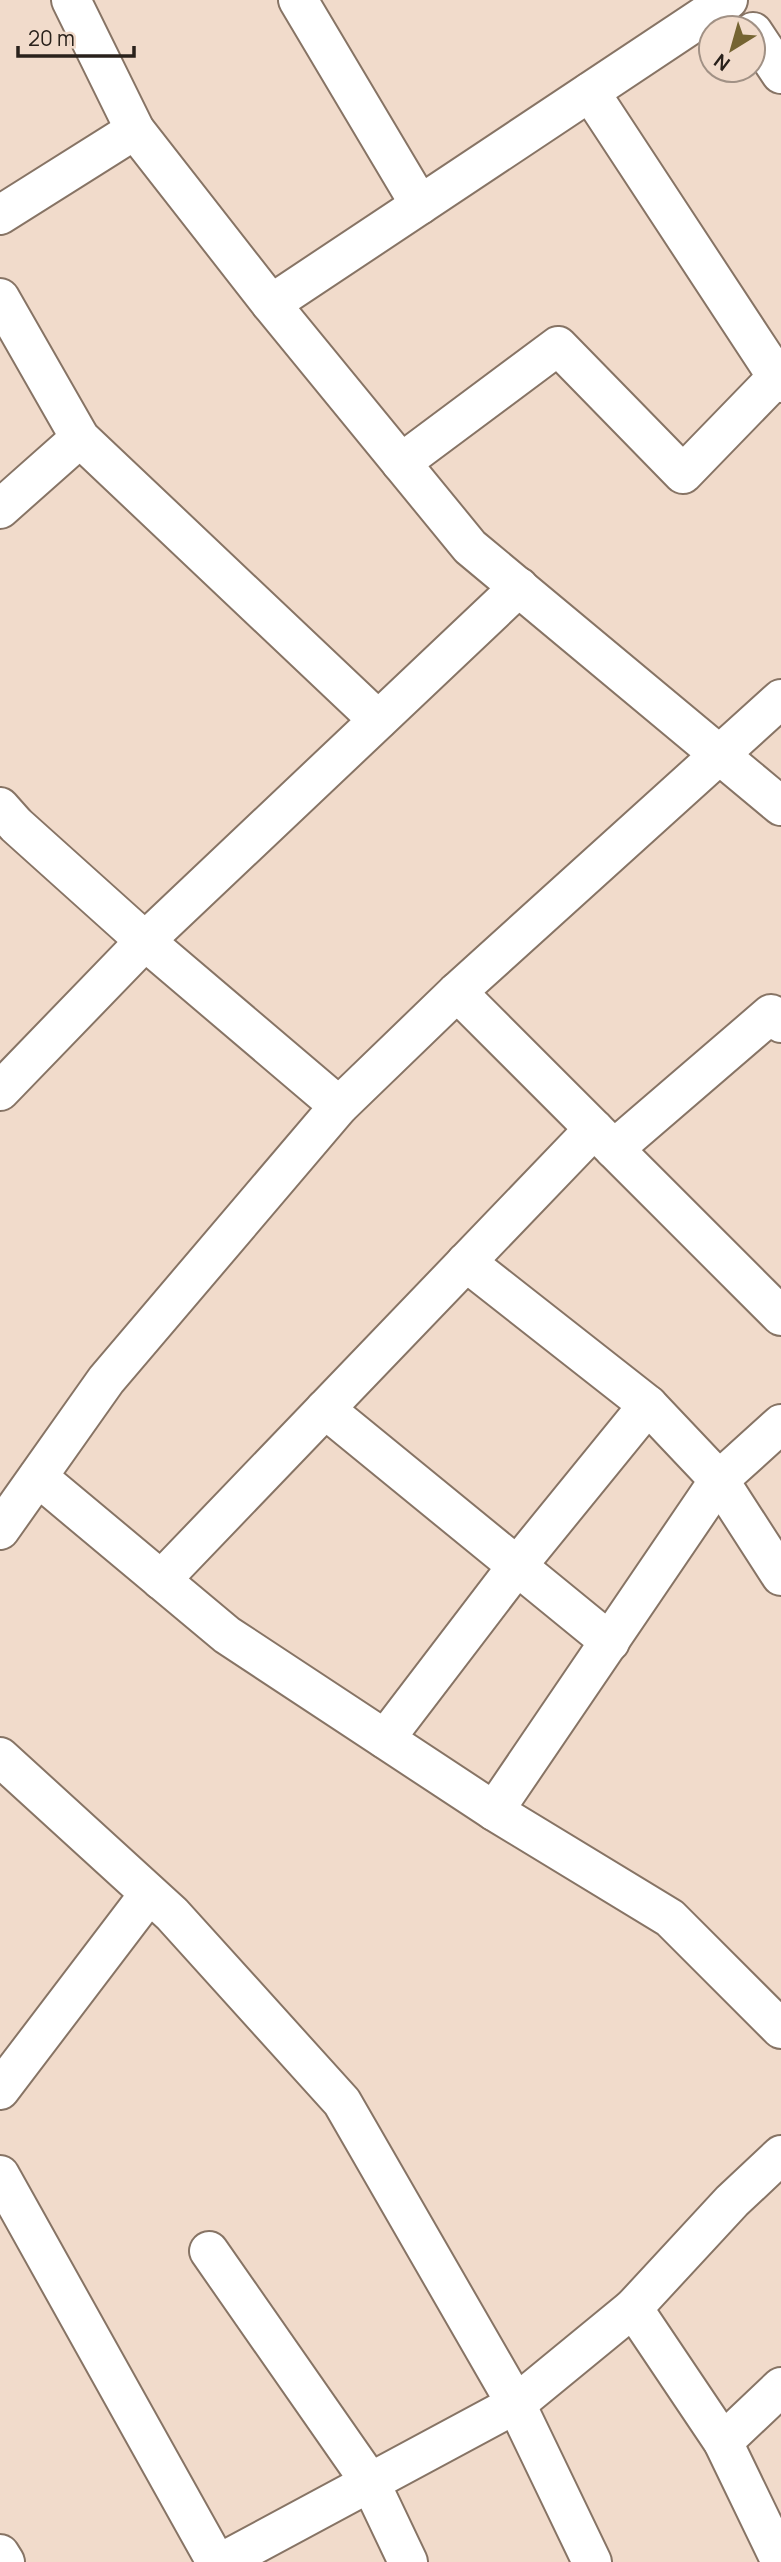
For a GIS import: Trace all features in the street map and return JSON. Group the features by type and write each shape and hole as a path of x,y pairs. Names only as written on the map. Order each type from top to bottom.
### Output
{"street":[{"path":"71,0 135,130 271,304 470,547 781,806"},
{"path":"271,304 725,1 737,14"},
{"path":"309,4 420,205"},
{"path":"767,53 781,74"},
{"path":"401,463 558,346 682,474 778,373 590,92"},
{"path":"0,215 135,130"},
{"path":"0,298 80,438 378,720"},
{"path":"0,509 80,438"},
{"path":"0,1091 145,941 519,587"},
{"path":"0,1530 106,1380 339,1107 457,992 781,699"},
{"path":"0,807 16,825 145,941 339,1107"},
{"path":"457,992 781,1316"},
{"path":"161,1580 466,1262 604,1139 771,1014 781,1023"},
{"path":"466,1262 648,1405 719,1480 781,1576"},
{"path":"385,1739 517,1566 648,1405"},
{"path":"325,1409 610,1642"},
{"path":"494,1811 719,1480 781,1424"},
{"path":"38,1477 227,1634 494,1811 670,1918 781,2029"},
{"path":"0,1757 181,1924 342,2102 516,2404 592,2562"},
{"path":"0,2090 149,1894"},
{"path":"0,2175 219,2562 516,2404 633,2308 732,2201 781,2155"},
{"path":"209,2251 370,2482 408,2562"},
{"path":"633,2308 723,2442 781,2562"},
{"path":"723,2442 781,2388"},
{"path":"0,2554 5,2562"}]}
